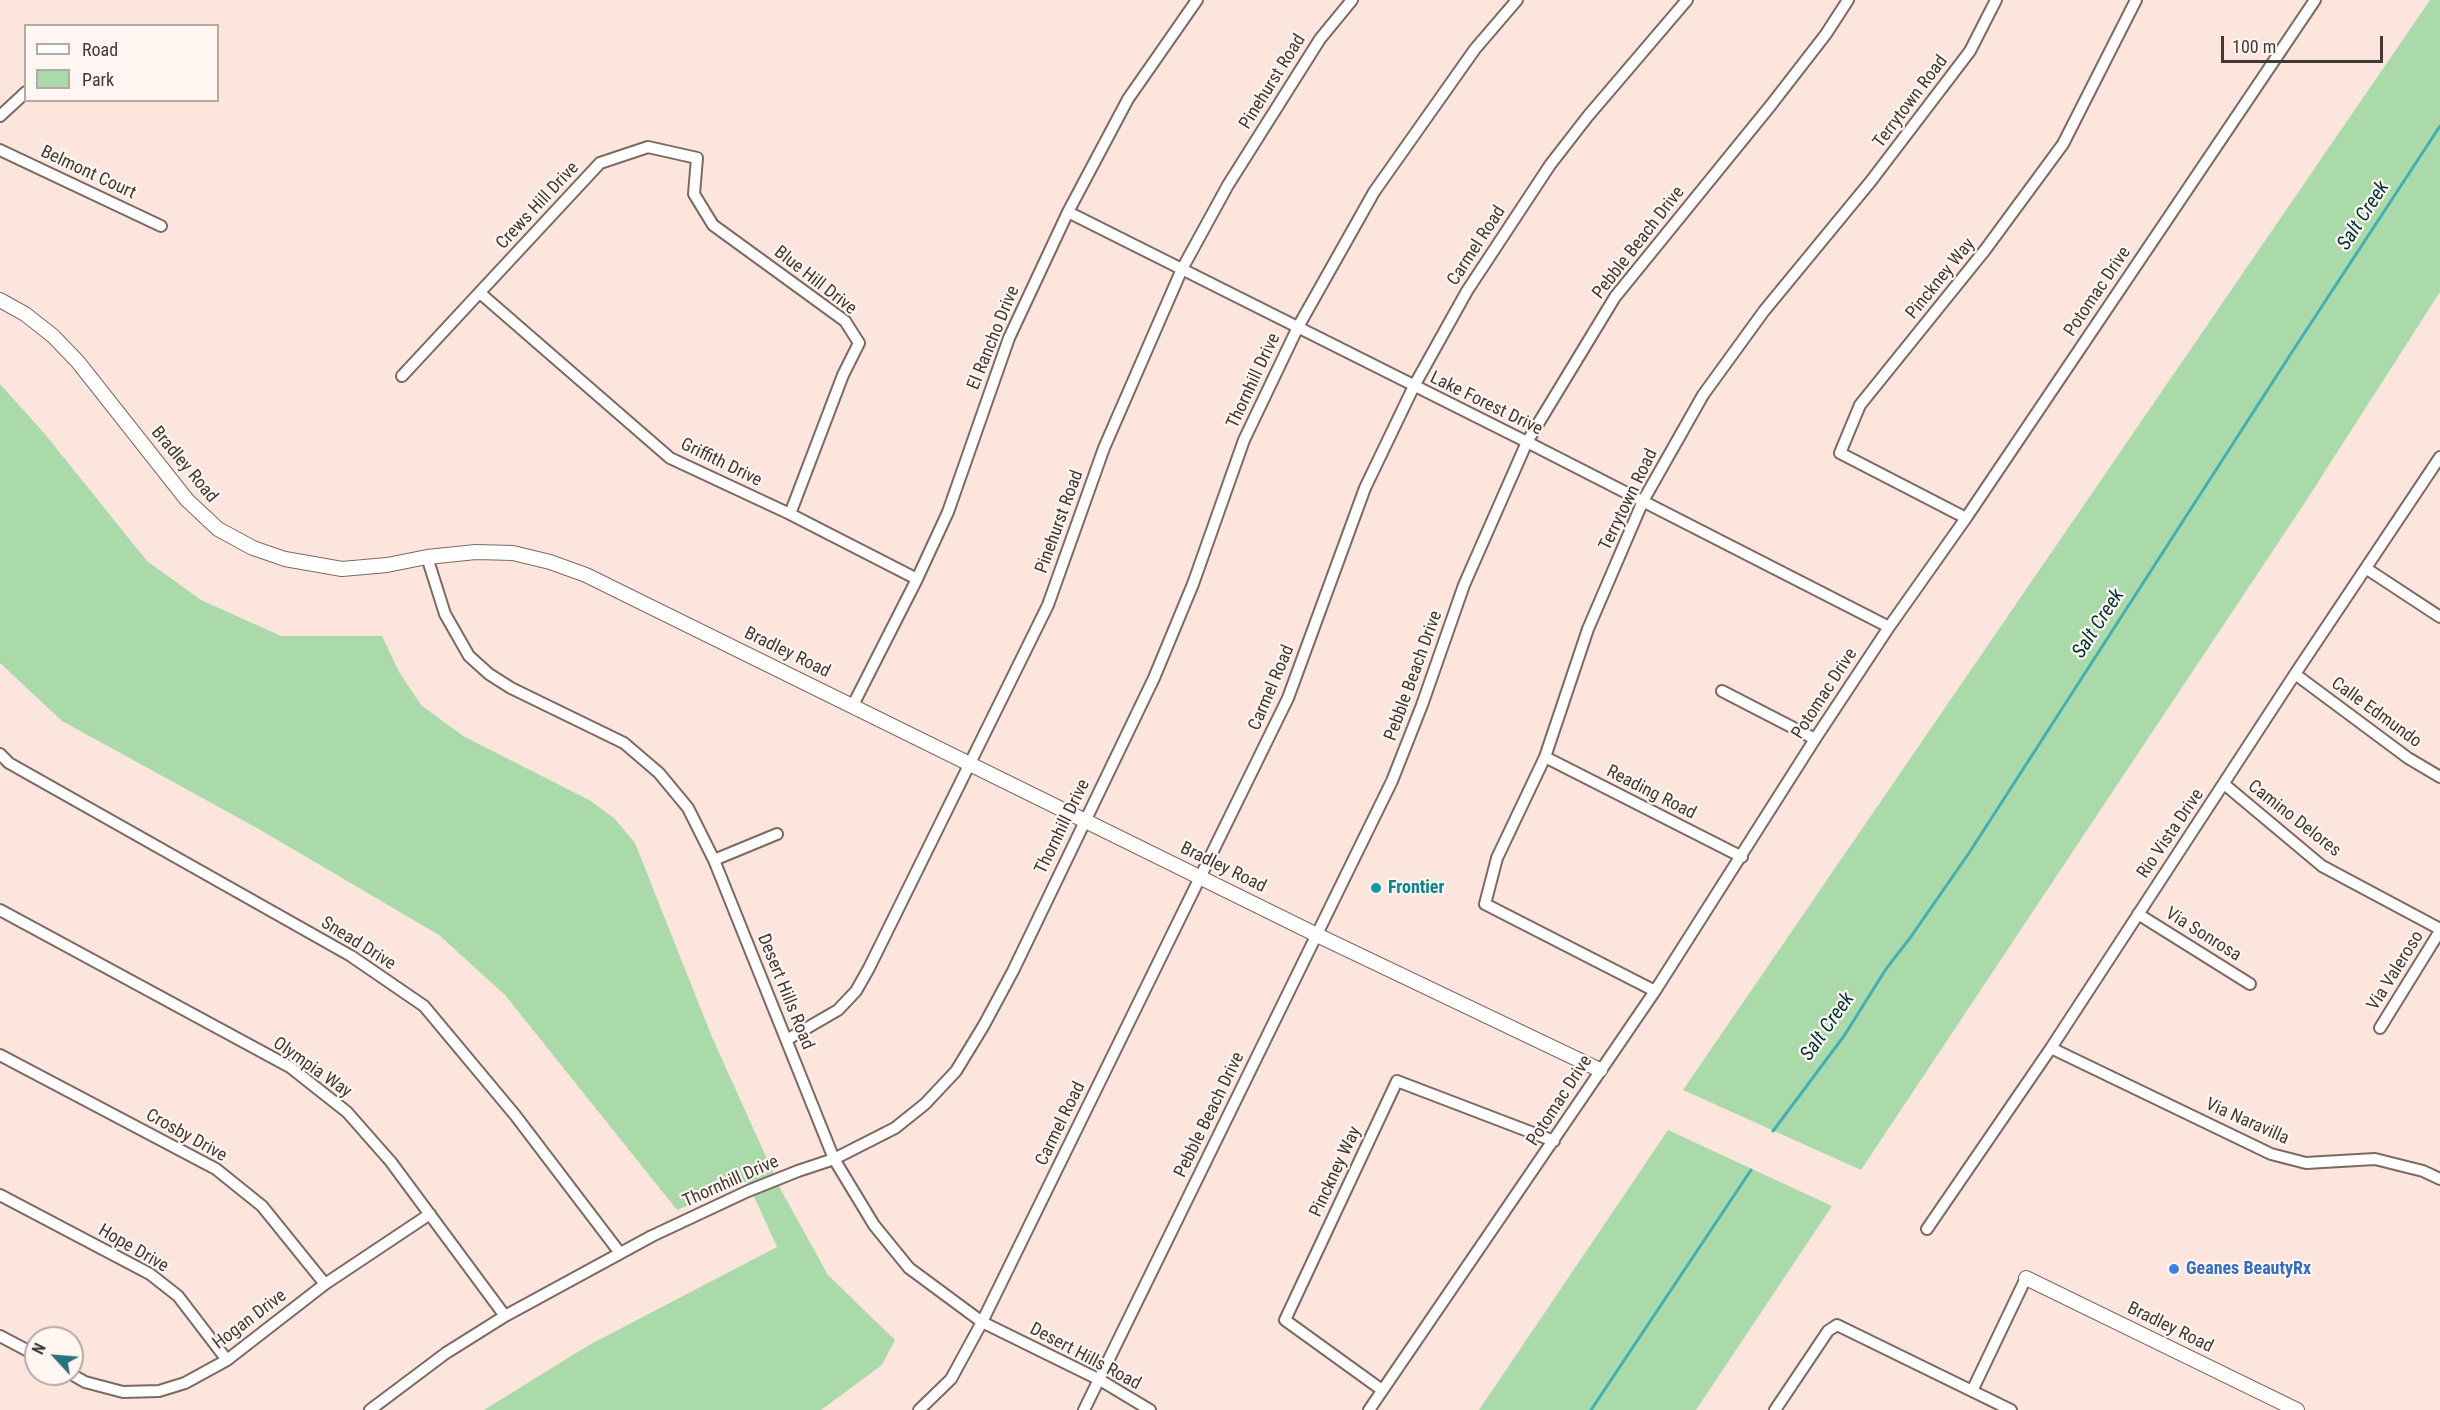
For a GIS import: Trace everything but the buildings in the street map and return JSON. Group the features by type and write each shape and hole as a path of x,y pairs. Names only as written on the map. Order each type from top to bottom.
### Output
{"street":[{"name":"El Rancho Drive","path":"853,705 948,512 1009,338 1068,212 1128,99 1197,0"},
{"name":"Pinehurst Road","path":"788,1039 838,1010 856,991 1048,605 1104,448 1182,269 1228,185 1320,39 1352,0"},
{"name":"Thornhill Drive","path":"370,1410 446,1353 506,1316 620,1253 748,1191 834,1159 895,1128 926,1104 956,1071 984,1025 1012,971 1154,678 1194,584 1244,440 1298,327 1374,192 1475,49 1517,0"},
{"name":"Carmel Road","path":"919,1410 951,1379 982,1322 1288,698 1365,488 1414,386 1467,291 1550,165 1588,116 1687,0"},
{"name":"Pebble Beach Drive","path":"1084,1410 1392,781 1422,705 1464,585 1527,442 1615,297 1771,105 1826,34 1848,0"},
{"name":"Terrytown Road","path":"1655,991 1485,904 1497,858 1545,757 1588,629 1643,501 1703,395 1764,311 1871,182 1970,51 1996,0"},
{"name":"Pinckney Way","path":"1966,518 1840,453 1860,405 1985,250 2063,144 2136,0"},
{"name":"Potomac Drive","path":"1369,1410 1655,991 1889,627 1966,518 2314,0"},
{"path":"0,116 24,94"},
{"name":"Crews Hill Drive","path":"402,376 600,163 648,147 697,158"},
{"name":"Belmont Court","path":"0,150 161,226"},
{"name":"Blue Hill Drive","path":"697,158 693,194 713,225 845,321 859,343 843,375 790,514"},
{"name":"Lake Forest Drive","path":"1068,212 1889,627"},
{"name":"Griffith Drive","path":"480,293 670,458 790,514 917,579"},
{"name":"Bradley Road","path":"0,300 25,314 52,336 78,362 187,500 218,529 253,548 285,559 342,568 387,565 427,557 476,552 513,553 550,562 586,575 1317,935 1600,1070"},
{"name":"Rio Vista Drive","path":"1928,1229 2051,1048 2295,674 2440,457"},
{"name":"Desert Hills Road","path":"427,557 445,614 469,657 489,674 511,688 624,743 660,773 688,808 714,860 788,1039 800,1077 834,1159 874,1226 909,1268 982,1322 1100,1380 1150,1410"},
{"path":"2367,569 2440,617"},
{"name":"Calle Edmundo","path":"2295,674 2408,758 2440,777"},
{"path":"1722,691 1815,739"},
{"name":"Snead Drive","path":"0,754 9,763 351,956 424,1006 515,1115 620,1253"},
{"name":"Reading Road","path":"1545,757 1742,857"},
{"name":"Camino Delores","path":"2224,784 2322,866 2440,930"},
{"path":"714,860 777,834"},
{"name":"Olympia Way","path":"0,910 290,1067 347,1112 391,1162 506,1316"},
{"name":"Via Sonrosa","path":"2138,914 2250,984"},
{"name":"Via Valeroso","path":"2380,1028 2440,930"},
{"name":"Via Naravilla","path":"2051,1048 2271,1154 2306,1164 2375,1159 2423,1171 2440,1179"},
{"name":"Crosby Drive","path":"0,1055 216,1169 262,1206 325,1284"},
{"name":"Pinckney Way","path":"1382,1390 1284,1320 1397,1081 1554,1141"},
{"name":"Hope Drive","path":"0,1195 150,1274 178,1296 227,1360"},
{"name":"Hogan Drive","path":"84,1381 123,1392 159,1391 185,1383 227,1360 325,1284 429,1214"},
{"path":"1972,1391 2026,1278"},
{"name":"Bradley Road","path":"2026,1278 2297,1410"},
{"path":"1775,1410 1828,1331 1836,1325 2011,1410"},
{"path":"0,1336 24,1349"}],"green space":[{"path":"2430,0 2440,0 2440,292 2304,504 1861,1170 1683,1090"},
{"path":"0,384 44,433 147,561 201,600 281,636 382,636 399,672 421,705 463,736 591,801 615,819 635,843 712,1037 781,1190 828,1275 895,1340 882,1365 821,1410 484,1410 589,1345 777,1247 747,1181 677,1210 505,995 439,935 257,828 62,721 0,663"},
{"path":"1668,1130 1832,1206 1696,1410 1479,1410"}],"waterway":[{"name":"Salt Creek","path":"1773,1131 1844,1036 1886,969 1969,853 2440,126"},
{"name":"Salt Creek","path":"1591,1410 1751,1170"}],"place":[{"name":"Frontier","path":"1376,888"},
{"name":"Geanes BeautyRx","path":"2174,1269"}]}
